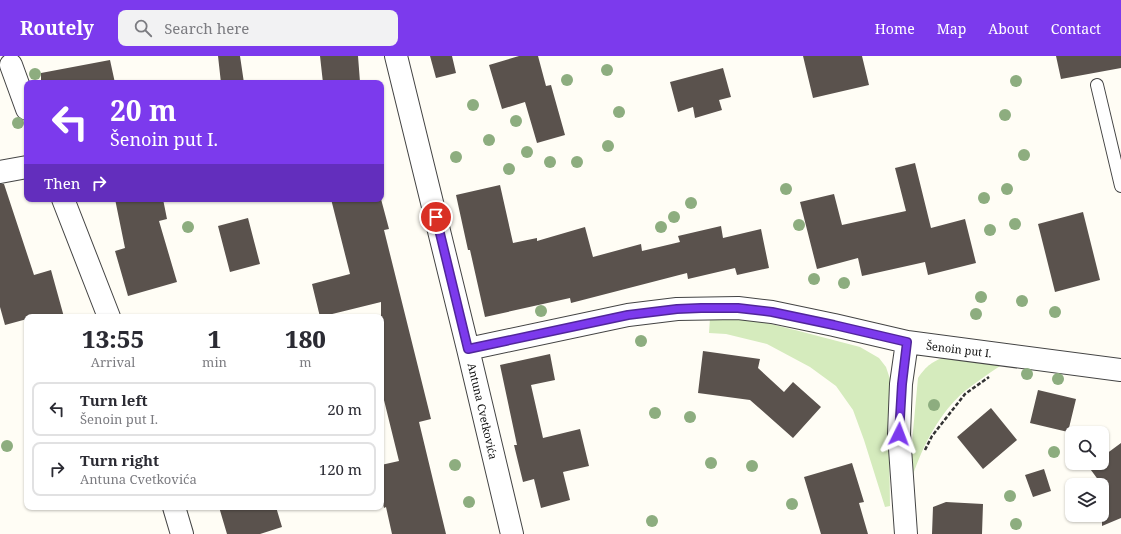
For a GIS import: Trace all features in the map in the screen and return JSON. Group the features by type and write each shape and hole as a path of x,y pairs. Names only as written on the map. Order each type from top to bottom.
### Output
{"street":[{"name":"Antuna Cvetkovića","path":"396,56 512,534"},
{"path":"11,65 24,101"},
{"path":"0,172 24,168"},
{"path":"64,202 108,314"},
{"name":"Šenoin put I.","path":"468,349 628,315 677,309 738,308 772,312 907,342 1121,370"},
{"path":"906,534 899,434 902,384 907,342"},
{"path":"175,510 182,534"}],"lane":[{"path":"1097,85 1121,186"}],"path":[{"path":"923,455 932,436 965,394 991,376"}],"green space":[{"path":"710,318 751,319 860,347 879,358 886,367 891,382 889,440 890,506 885,507 853,410 836,386 810,367 767,344 726,334 709,333"},
{"path":"946,356 1001,364 956,399 933,430 913,475 909,474 918,378 930,364"}],"building":[{"path":"218,56 240,56 244,80 221,80"},
{"path":"320,56 358,56 360,80 323,80"},
{"path":"430,56 452,56 456,73 436,78"},
{"path":"519,56 538,56 546,86 551,85 565,135 537,143 525,102 502,109 489,65"},
{"path":"803,56 862,56 869,85 813,98"},
{"path":"1056,56 1121,56 1121,68 1061,79"},
{"path":"110,60 114,80 41,80 41,73"},
{"path":"723,68 731,97 719,100 722,110 695,118 693,107 678,112 670,82"},
{"path":"915,163 931,228 965,219 976,263 928,275 925,262 862,276 858,258 817,269 800,202 834,194 842,225 906,211 895,168"},
{"path":"0,184 4,184 34,275 51,270 63,314 24,314 24,320 5,325 0,307"},
{"path":"500,185 513,243 537,238 537,241 585,227 593,257 641,244 642,251 680,242 678,236 721,226 723,238 761,229 769,268 737,275 735,268 688,279 687,273 571,303 570,298 485,317 456,195"},
{"path":"116,202 164,202 167,219 159,221 177,282 128,296 115,251 125,248"},
{"path":"332,202 382,202 389,229 384,230 431,419 419,422 446,534 392,534 386,507 384,508 384,464 399,461 384,400 384,314 381,314 381,302 332,314 319,314 312,284 350,274"},
{"path":"1083,212 1100,280 1055,292 1038,224"},
{"path":"248,218 260,264 230,272 218,226"},
{"path":"703,351 760,359 758,368 784,392 793,382 821,407 793,438 750,400 698,393"},
{"path":"550,354 555,380 531,385 543,438 580,429 589,466 563,472 570,500 541,508 534,479 523,482 514,445 517,445 500,365"},
{"path":"1038,390 1076,399 1069,426 1065,426 1065,431 1030,423"},
{"path":"991,408 1017,440 983,469 957,437"},
{"path":"1121,443 1121,518 1102,526 1102,522 1109,522 1109,478 1097,478 1091,470 1109,470 1109,452"},
{"path":"852,463 864,502 859,503 868,534 821,534 804,477"},
{"path":"1044,469 1051,491 1033,497 1025,475"},
{"path":"946,502 983,504 982,534 932,534 933,507"},
{"path":"220,510 277,510 282,527 260,534 227,534"}],"route":[{"path":"436,217 468,349 628,315 677,309 738,308 772,312 907,342 902,384 899,434"}]}
